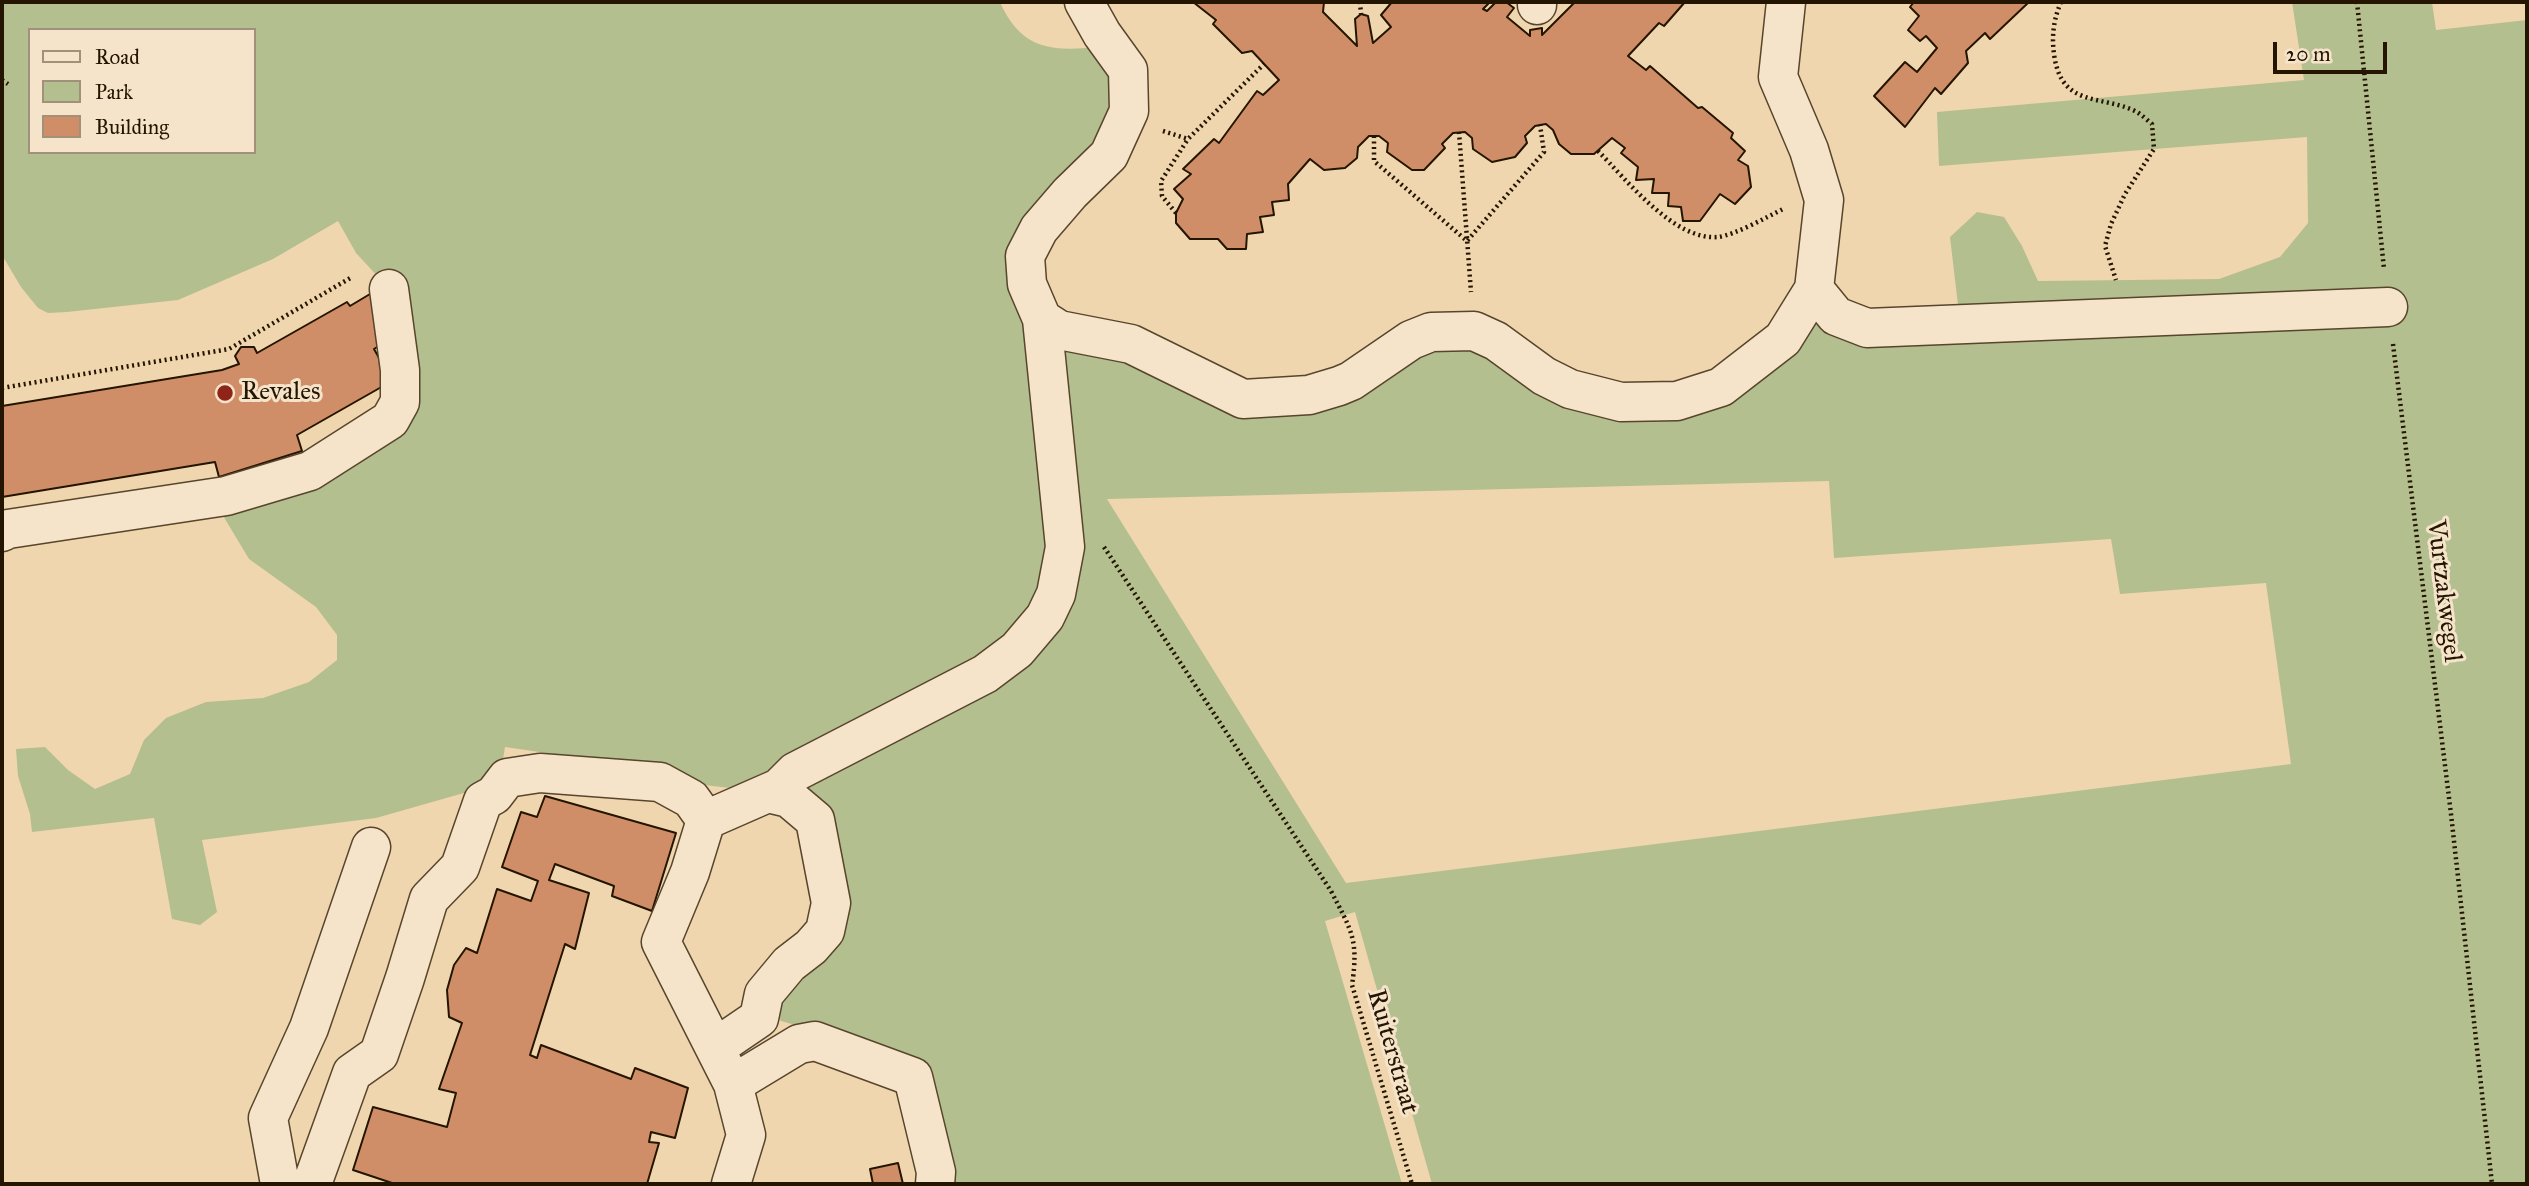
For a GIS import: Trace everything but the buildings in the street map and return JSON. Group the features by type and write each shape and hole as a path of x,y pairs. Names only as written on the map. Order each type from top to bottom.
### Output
{"lane":[{"path":"731,1184 746,1135 733,1084 661,942 690,872 706,820 779,788 795,772 985,674 1017,650 1045,617 1056,594 1065,547 1042,319 1027,284 1025,256 1039,229 1070,192 1109,155 1129,111 1128,70 1102,34 1084,2"},
{"path":"1042,319 1059,330 1131,344 1243,398 1309,395 1351,381 1411,340 1431,332 1474,331 1496,341 1544,376 1570,389 1621,402 1677,401 1721,387 1783,340 1814,289 1825,200 1809,150 1779,77 1786,2"},
{"path":"2,532 226,496 310,471 390,420 400,402 400,370 389,289"},
{"path":"1814,289 1836,316 1867,328 2388,307"},
{"path":"312,1184 352,1073 379,1054 429,899 460,867 483,801 494,795 507,778 540,773 660,782 691,799 706,820"},
{"path":"715,1048 759,1018 764,994 789,964 811,947 825,931 831,903 815,820 789,798 768,793"},
{"path":"280,1184 268,1118 309,1028 371,847"},
{"path":"759,1018 809,1042"},
{"path":"733,1084 799,1044 815,1041 913,1077 936,1172 935,1184"}],"path":[{"path":"1360,2 1362,14"},
{"path":"2061,2 2053,22 2053,50 2056,68 2068,90 2089,99 2136,111 2152,124 2154,149 2125,194 2111,224 2105,246 2111,270 2122,292 2145,316"},
{"name":"Vurtzakwegel","path":"2357,2 2388,307 2451,814 2492,1184"},
{"path":"1176,213 1162,196 1161,181 1188,139 1264,64"},
{"path":"2,80 8,84"},
{"path":"1126,117 1188,139"},
{"path":"1467,241 1544,152 1540,125"},
{"path":"1459,132 1474,331"},
{"path":"1374,136 1374,161 1467,241"},
{"path":"1598,151 1662,216 1692,233 1718,237 1759,222 1821,190"},
{"path":"2,388 229,349 356,275 369,275 381,280 389,289"},
{"name":"Ruiterstraat","path":"1103,546 1331,891 1354,936 1355,964 1352,985 1412,1184"}],"green space":[{"path":"2,2 1000,2 1019,31 1030,39 1055,48 1104,46 1113,60 1111,121 1044,197 1035,331 1058,553 1019,636 843,736 730,788 704,785 677,772 505,747 499,783 376,818 202,840 217,912 200,925 172,919 154,818 32,832 30,814 18,776 16,749 45,747 68,770 95,789 130,774 144,740 166,718 206,702 263,698 309,682 337,660 337,635 316,607 249,559 222,514 403,432 381,280 356,253 338,221 273,259 178,300 48,313 38,308 21,287 2,255"},
{"path":"2292,2 2432,2 2436,30 2527,20 2527,1184 1432,1184 1355,912 1325,921 1402,1184 945,1184 930,1102 837,1037 781,1021 772,1008 817,948 797,780 1047,630 1060,336 1234,403 1439,338 1638,412 1820,312 1958,305 1950,237 1977,212 2004,217 2022,246 2038,281 2219,279 2280,257 2308,223 2307,137 1939,166 1937,112 2304,80","holes":["1829,481 1834,558 2111,539 2120,594 2266,583 2291,764 1346,883 1107,499"]}],"place":[{"name":"Revales","path":"225,393"}]}
